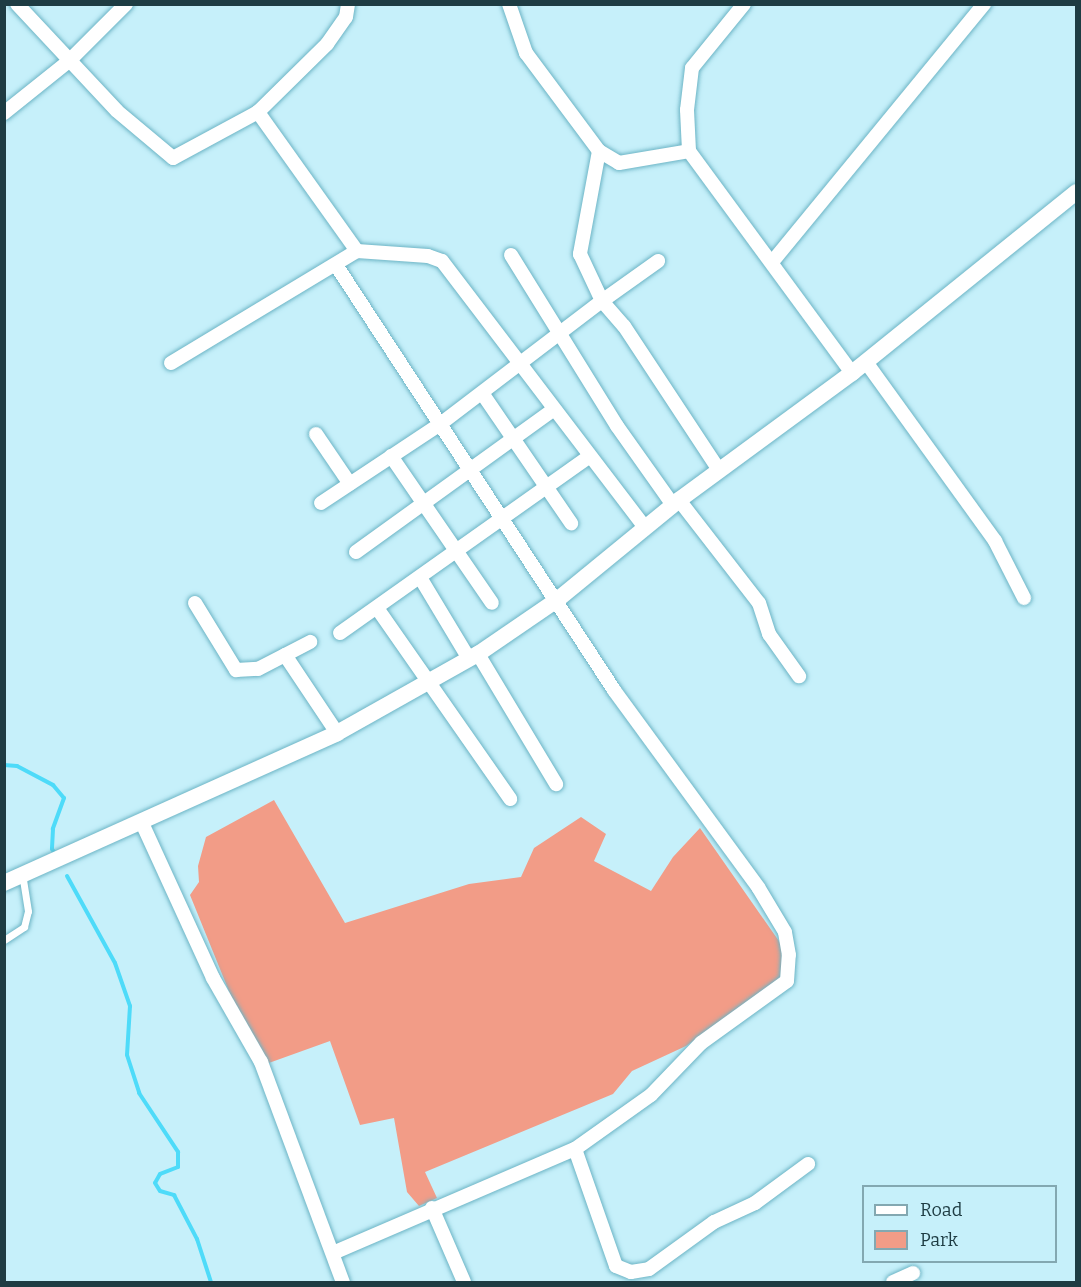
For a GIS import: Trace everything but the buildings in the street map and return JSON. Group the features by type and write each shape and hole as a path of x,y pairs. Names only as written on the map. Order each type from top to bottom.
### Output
{"street":[{"path":"17,4 117,111 172,158 258,112 327,44 346,17 348,4"},
{"path":"4,112 69,61 126,4"},
{"path":"509,4 526,53 599,151 619,163 689,151"},
{"path":"744,4 692,68 687,110 689,151 773,261 852,373"},
{"path":"773,261 984,4"},
{"path":"258,112 357,251"},
{"path":"599,151 580,254 602,301 624,326 719,470"},
{"path":"4,883 142,823 337,733 432,682 474,656 557,600 676,503 852,373 1077,192"},
{"path":"171,363 357,251 428,256 442,261 522,363 553,410 645,527"},
{"path":"511,255 617,426 676,503 759,603 769,634 799,676"},
{"path":"321,503 439,425 658,261"},
{"path":"333,1253 432,1208 575,1149 651,1095 701,1043 787,981 789,955 785,932 758,887 614,690 336,265"},
{"path":"866,362 995,541 1024,598"},
{"path":"482,393 572,523"},
{"path":"356,552 553,410"},
{"path":"316,434 350,484"},
{"path":"391,456 492,603"},
{"path":"340,633 421,579 589,457"},
{"path":"421,579 474,656 556,784"},
{"path":"195,603 229,664 236,670 258,669 310,642"},
{"path":"377,608 432,682 510,799"},
{"path":"285,655 337,733"},
{"path":"142,823 213,978 261,1062 343,1282"},
{"path":"575,1149 616,1266 628,1277 649,1269 714,1222 755,1203 808,1164"},
{"path":"432,1208 464,1282"},
{"path":"893,1282 913,1273"}],"lane":[{"path":"4,940 24,927 28,911 22,876"}],"green space":[{"path":"274,800 345,923 469,884 521,877 534,848 581,817 606,834 594,861 651,891 673,857 700,828 781,944 785,976 686,1046 632,1071 613,1094 425,1172 437,1198 419,1206 407,1192 394,1118 360,1125 330,1041 266,1064 237,1011 190,895 199,882 198,866 206,837"}],"waterway":[{"path":"4,765 17,766 53,785 64,798 53,829 52,849 56,855"},
{"path":"67,876 115,963 130,1006 127,1055 139,1093 178,1152 178,1167 160,1174 155,1183 160,1191 174,1195 197,1239 211,1282"}]}
